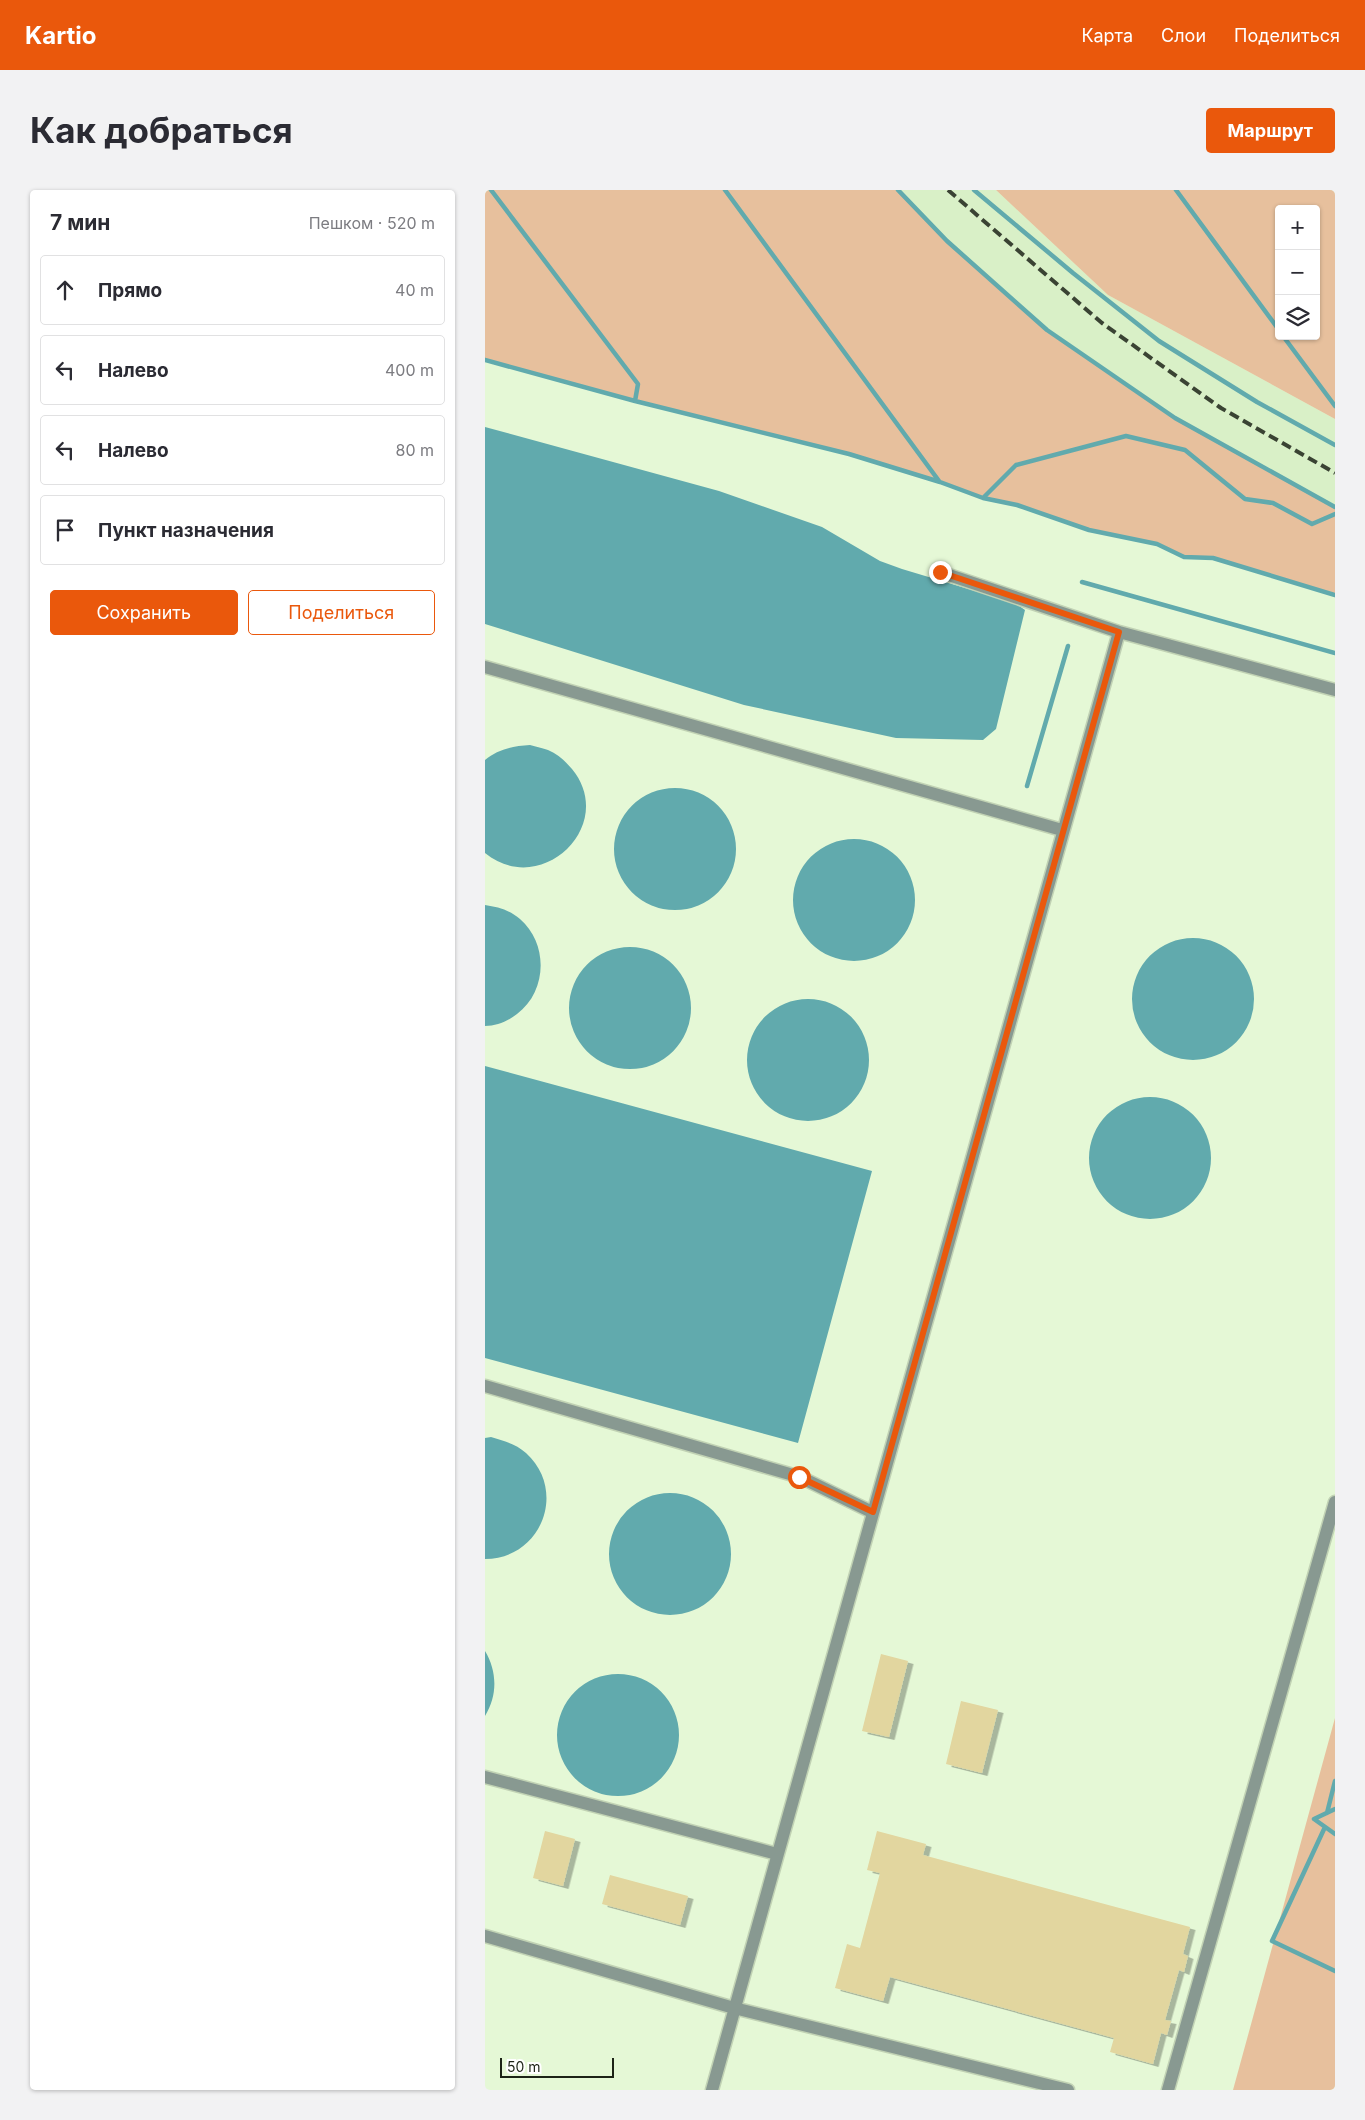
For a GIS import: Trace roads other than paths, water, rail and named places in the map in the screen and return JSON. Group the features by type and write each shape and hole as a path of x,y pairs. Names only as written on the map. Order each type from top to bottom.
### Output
{"lane":[{"path":"940,572 1119,632 1335,690"},
{"path":"712,2090 1062,830 1119,632"},
{"path":"485,667 1062,830"},
{"path":"485,1386 799,1477 873,1512"},
{"path":"1168,2090 1335,1502"},
{"path":"485,1777 777,1854"},
{"path":"485,1936 734,2008 1068,2090"}],"water":[{"path":"485,427 719,491 822,527 880,561 1015,603 1025,610 996,729 983,740 896,738 744,705 485,624"},
{"path":"530,745 546,749 555,754 572,769 584,791 586,812 579,832 567,849 549,861 529,867 507,865 485,853 485,760 495,753 506,749"},
{"path":"675,788 687,789 698,793 709,798 718,806 726,815 731,826 735,837 735,861 731,872 726,883 718,892 709,900 698,905 687,909 675,910 663,909 652,905 641,900 632,892 624,883 619,872 615,861 614,849 615,837 619,826 624,815 632,806 641,798 652,793 663,789"},
{"path":"854,839 866,840 877,844 888,849 897,857 905,866 910,877 914,888 914,912 910,923 905,934 897,943 888,951 877,956 866,960 854,961 842,960 831,956 820,951 811,943 803,934 798,923 794,912 793,900 794,888 798,877 803,866 811,857 820,849 831,844 842,840"},
{"path":"485,905 512,913 529,929 536,941 540,954 541,968 539,981 527,1005 506,1021 485,1026"},
{"path":"1193,938 1205,939 1216,943 1227,948 1236,956 1244,965 1249,976 1253,987 1253,1011 1249,1022 1244,1033 1236,1042 1227,1050 1216,1055 1205,1059 1193,1060 1181,1059 1170,1055 1159,1050 1150,1042 1142,1033 1137,1022 1133,1011 1132,999 1133,987 1137,976 1142,965 1150,956 1159,948 1170,943 1181,939"},
{"path":"630,947 642,948 653,952 664,957 673,965 681,974 686,985 690,996 690,1020 686,1031 681,1042 673,1051 664,1059 653,1064 642,1068 630,1069 618,1068 607,1064 596,1059 587,1051 579,1042 574,1031 570,1020 569,1008 570,996 574,985 579,974 587,965 596,957 607,952 618,948"},
{"path":"808,999 820,1000 831,1004 842,1009 851,1017 859,1026 864,1037 868,1048 868,1072 864,1083 859,1094 851,1103 842,1111 831,1116 820,1120 808,1121 796,1120 785,1116 774,1111 765,1103 757,1094 752,1083 748,1072 747,1060 748,1048 752,1037 757,1026 765,1017 774,1009 785,1004 796,1000"},
{"path":"485,1066 872,1171 798,1443 485,1358"},
{"path":"1150,1097 1162,1098 1173,1102 1184,1107 1193,1115 1201,1124 1206,1135 1210,1146 1210,1170 1206,1181 1201,1192 1193,1201 1184,1209 1173,1214 1162,1218 1150,1219 1138,1218 1127,1214 1116,1209 1107,1201 1099,1192 1094,1181 1090,1170 1089,1158 1090,1146 1094,1135 1099,1124 1107,1115 1116,1107 1127,1102 1138,1098"},
{"path":"491,1437 505,1441 522,1450 539,1468 545,1486 546,1503 542,1520 534,1535 521,1548 505,1556 485,1559 485,1438"},
{"path":"670,1493 682,1494 693,1498 704,1503 713,1511 721,1520 726,1531 730,1542 730,1566 726,1577 721,1588 713,1597 704,1605 693,1610 682,1614 670,1615 658,1614 647,1610 636,1605 627,1597 619,1588 614,1577 610,1566 609,1554 610,1542 614,1531 619,1520 627,1511 636,1503 647,1498 658,1494"},
{"path":"485,1651 494,1675 494,1691 485,1716"},
{"path":"618,1674 630,1675 641,1679 652,1684 661,1692 669,1701 674,1712 678,1723 678,1747 674,1758 669,1769 661,1778 652,1786 641,1791 630,1795 618,1796 606,1795 595,1791 584,1786 575,1778 567,1769 562,1758 558,1747 557,1735 558,1723 562,1712 567,1701 575,1692 584,1684 595,1679 606,1675"}],"waterway":[{"path":"491,190 638,384 635,401"},
{"path":"725,190 939,481"},
{"path":"898,190 947,241 1047,330 1175,418 1335,507"},
{"path":"974,190 1073,273 1159,341 1257,402 1335,445"},
{"path":"1176,190 1275,325"},
{"path":"1286,340 1335,406"},
{"path":"485,360 635,401 849,454 940,482 983,498 1017,505 1089,530 1157,544 1184,557 1213,558 1335,595"},
{"path":"983,498 1016,465 1126,436 1185,450 1245,499 1273,503 1312,524 1335,514"},
{"path":"1082,582 1335,653"},
{"path":"1027,786 1068,646"},
{"path":"1327,1813 1335,1781"},
{"path":"1335,1809 1314,1819 1335,1834"},
{"path":"1325,1827 1272,1941 1335,1971"}],"railway":[{"path":"948,190 1102,323 1221,408 1335,473"}]}
